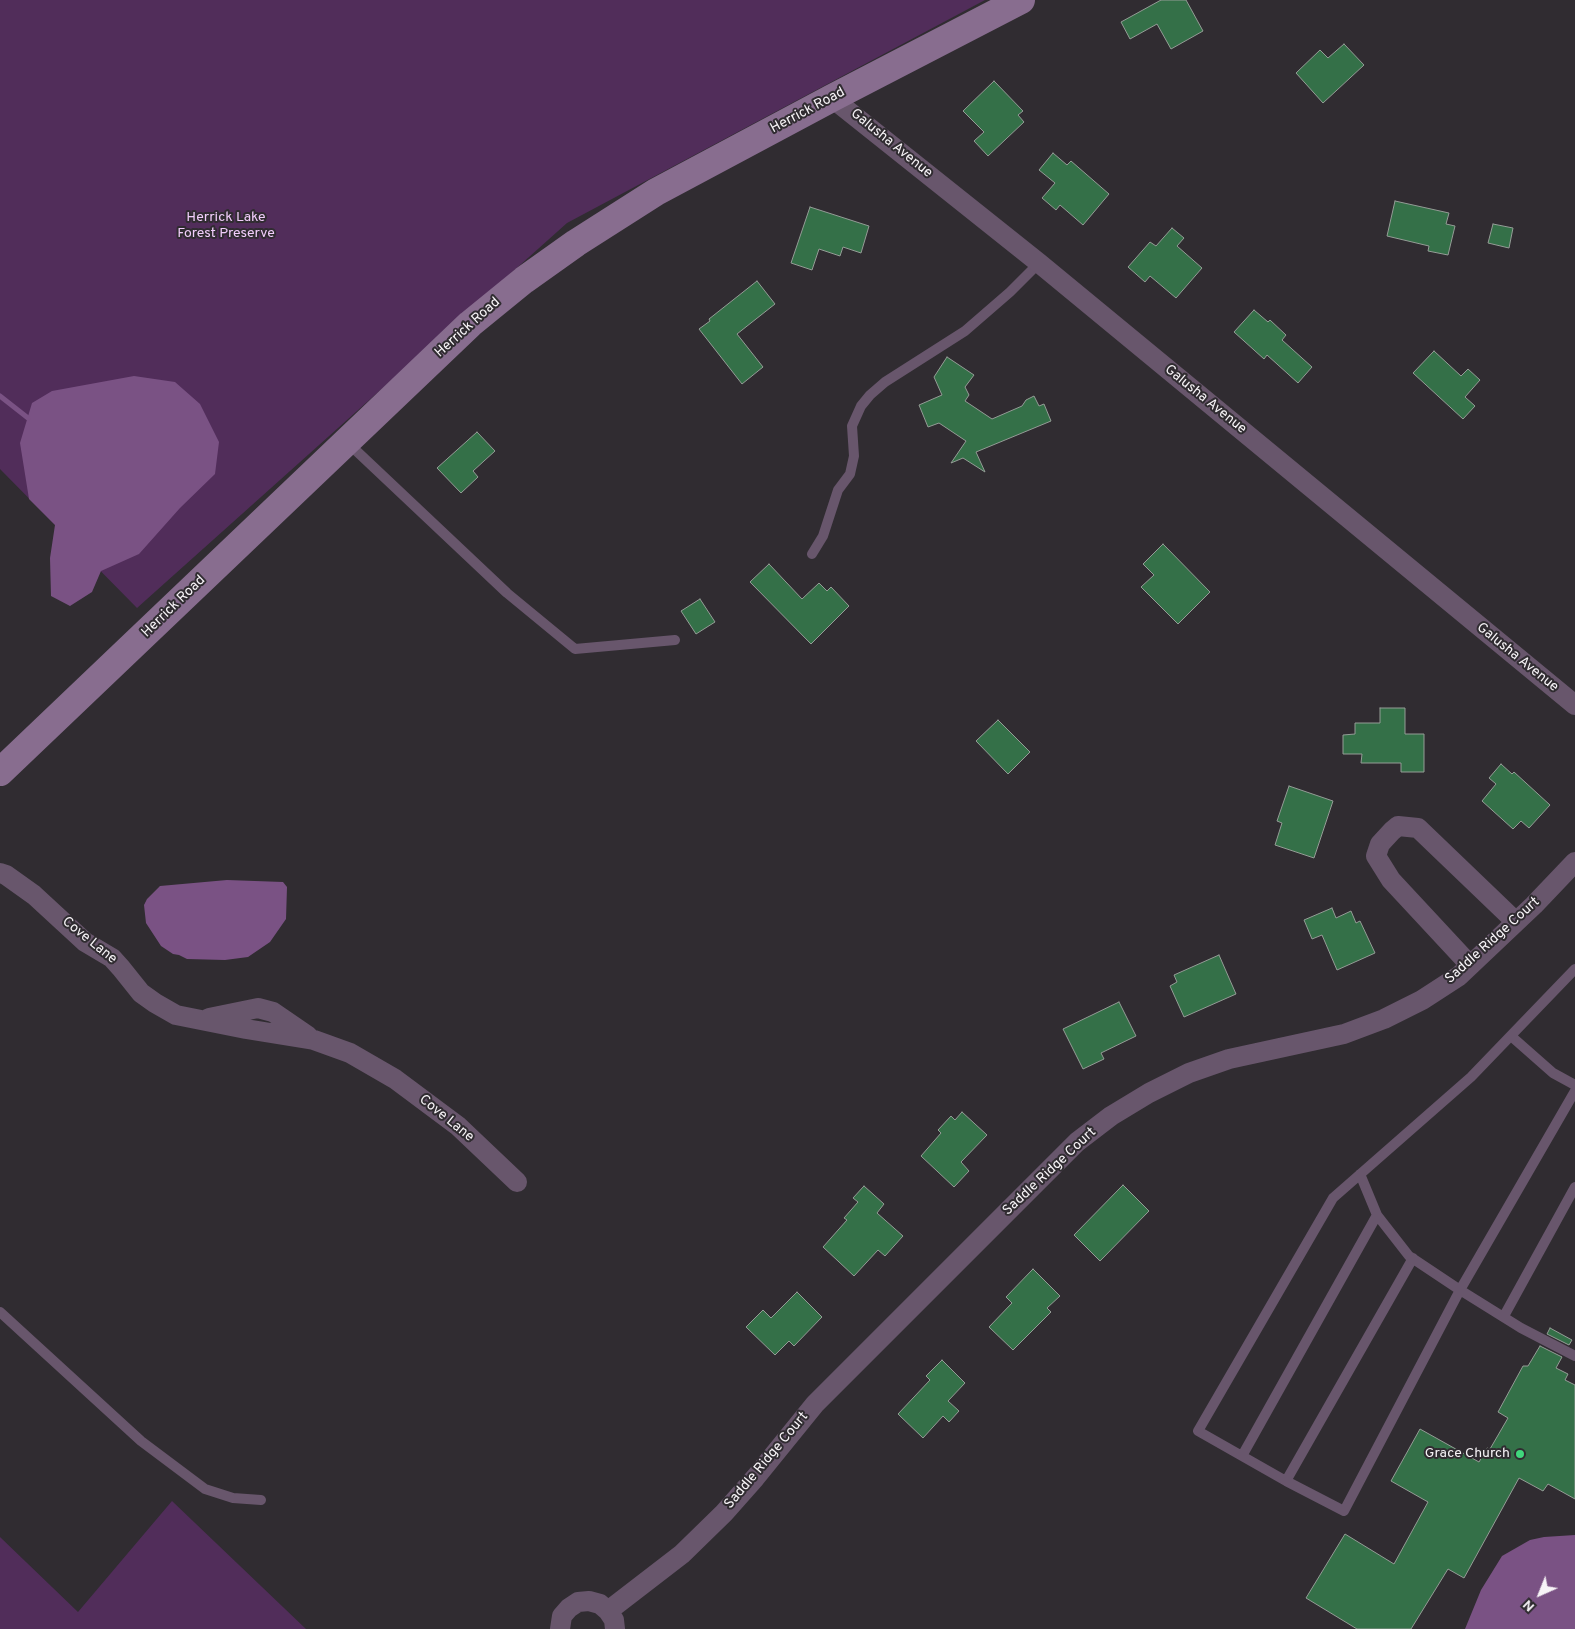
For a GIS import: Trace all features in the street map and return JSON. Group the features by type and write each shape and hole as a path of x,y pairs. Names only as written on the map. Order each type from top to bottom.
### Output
{"street":[{"name":"Herrick Road","path":"0,772 470,324 524,280 576,243 656,192 1022,0"},
{"name":"Galusha Avenue","path":"832,98 1039,263 1575,705"},
{"path":"1470,965 1391,880 1376,856 1380,844 1392,831 1398,826 1418,828 1516,922"},
{"name":"Saddle Ridge Court","path":"560,1629 562,1616 578,1602 600,1604 612,1620 724,1513 815,1404 1077,1142 1111,1116 1149,1093 1197,1071 1229,1060 1344,1034 1384,1019 1422,1000 1458,976 1555,884 1575,862"},
{"name":"Cove Lane","path":"0,873 34,895 85,942 112,958 141,993 155,1003 176,1015 314,1040 350,1053 395,1079 458,1126 517,1182"}],"lane":[{"path":"812,554 823,536 838,490 850,474 854,456 852,426 861,406 870,395 886,382 965,331 1010,292 1039,263"},
{"path":"347,442 507,593 575,649 675,640"},
{"path":"1575,968 1471,1077 1333,1198 1198,1431 1286,1481 1344,1511 1460,1290 1575,1090"},
{"path":"1511,1036 1553,1073 1575,1085"},
{"path":"1360,1174 1377,1215 1409,1256 1521,1328 1575,1356"},
{"path":"1504,1316 1575,1187"},
{"path":"1242,1456 1377,1215"},
{"path":"1286,1481 1413,1258"},
{"path":"0,1312 141,1441 205,1489 233,1498 261,1500"}],"green space":[{"name":"Herrick Lake Forest Preserve","path":"0,0 985,0 567,223 137,608 0,469"},
{"path":"172,1501 306,1629 0,1629 0,1537 78,1612"}],"shaded area":[{"path":"134,376 175,382 200,404 219,442 215,474 180,508 139,554 101,571 92,592 70,606 51,596 50,558 55,525 29,499 20,443 32,403 52,391"},
{"path":"227,880 283,882 287,887 286,919 270,942 248,957 225,960 187,959 173,954 161,946 146,923 144,905 147,899 160,886"},
{"path":"1575,1535 1575,1629 1465,1629 1481,1590 1502,1556 1530,1540"}],"building":[{"path":"1161,0 1186,0 1203,31 1171,49 1157,24 1130,39 1121,22"},
{"path":"1344,44 1364,65 1323,103 1296,73 1320,50 1328,58"},
{"path":"994,81 1023,111 1018,115 1024,122 988,156 974,141 984,132 963,111"},
{"path":"1053,153 1067,165 1071,161 1109,194 1083,225 1060,205 1056,210 1042,198 1055,183 1039,170"},
{"path":"1395,201 1449,213 1446,224 1455,226 1448,255 1428,251 1429,246 1387,236"},
{"path":"810,207 869,226 861,253 843,247 840,256 819,249 812,270 791,263"},
{"path":"1493,224 1513,228 1509,248 1488,243"},
{"path":"1172,228 1184,238 1177,246 1202,268 1176,298 1150,276 1145,282 1128,267 1150,242 1156,246"},
{"path":"757,281 775,304 737,334 763,367 742,384 699,329"},
{"path":"1254,310 1268,322 1270,320 1286,335 1282,340 1312,367 1298,383 1267,355 1264,359 1234,332"},
{"path":"1434,351 1461,376 1468,369 1480,380 1465,397 1475,406 1463,419 1413,373"},
{"path":"947,357 974,375 965,387 969,395 965,401 992,419 1022,406 1026,400 1034,396 1039,406 1044,404 1051,421 976,452 985,472 963,458 951,463 966,441 939,423 928,427 919,405 942,395 934,377"},
{"path":"477,432 495,451 473,471 478,477 461,493 437,468"},
{"path":"1163,544 1210,592 1178,624 1141,587 1154,575 1143,564"},
{"path":"769,564 802,599 819,583 827,591 831,587 849,606 811,644 750,582"},
{"path":"700,599 715,622 696,634 681,611"},
{"path":"1380,708 1405,708 1405,734 1424,734 1424,772 1401,772 1401,763 1361,763 1362,754 1343,754 1343,735 1355,734 1355,723 1380,723"},
{"path":"998,720 1030,752 1008,774 976,741"},
{"path":"1501,764 1512,774 1514,772 1550,805 1529,828 1521,821 1513,829 1482,801 1496,784 1489,778"},
{"path":"1289,786 1333,801 1314,858 1275,845 1282,823 1277,821"},
{"path":"1332,908 1336,918 1351,911 1356,923 1360,921 1375,953 1337,970 1322,935 1312,939 1304,920"},
{"path":"1219,955 1236,994 1184,1017 1170,986 1177,982 1174,975"},
{"path":"1119,1002 1136,1036 1101,1053 1104,1059 1083,1069 1063,1029"},
{"path":"962,1112 987,1135 961,1162 969,1171 954,1187 921,1156 941,1133 938,1130 951,1116 955,1120"},
{"path":"1123,1185 1149,1211 1100,1261 1074,1235"},
{"path":"864,1186 884,1204 877,1213 903,1236 885,1256 878,1250 854,1276 823,1247 847,1220 844,1218 858,1202 853,1198"},
{"path":"1033,1269 1060,1296 1047,1308 1051,1312 1013,1350 989,1327 1012,1303 1006,1297"},
{"path":"797,1292 822,1317 794,1346 789,1341 775,1355 746,1327 763,1310 771,1318"},
{"path":"1550,1328 1572,1340 1569,1345 1547,1334"},
{"path":"1540,1346 1562,1357 1556,1368 1568,1374 1565,1380 1575,1385 1575,1499 1548,1484 1543,1491 1519,1478 1464,1578 1448,1569 1411,1629 1357,1629 1306,1598 1345,1534 1394,1564 1428,1502 1391,1481 1420,1429 1479,1462 1487,1448 1490,1449 1508,1418 1498,1412 1523,1366 1528,1366"},
{"path":"942,1360 965,1383 948,1401 959,1411 949,1422 943,1416 923,1438 898,1414 930,1380 926,1376"}],"waterway":[{"path":"0,396 28,418"}],"place":[{"name":"Grace Church","path":"1520,1454"}]}
